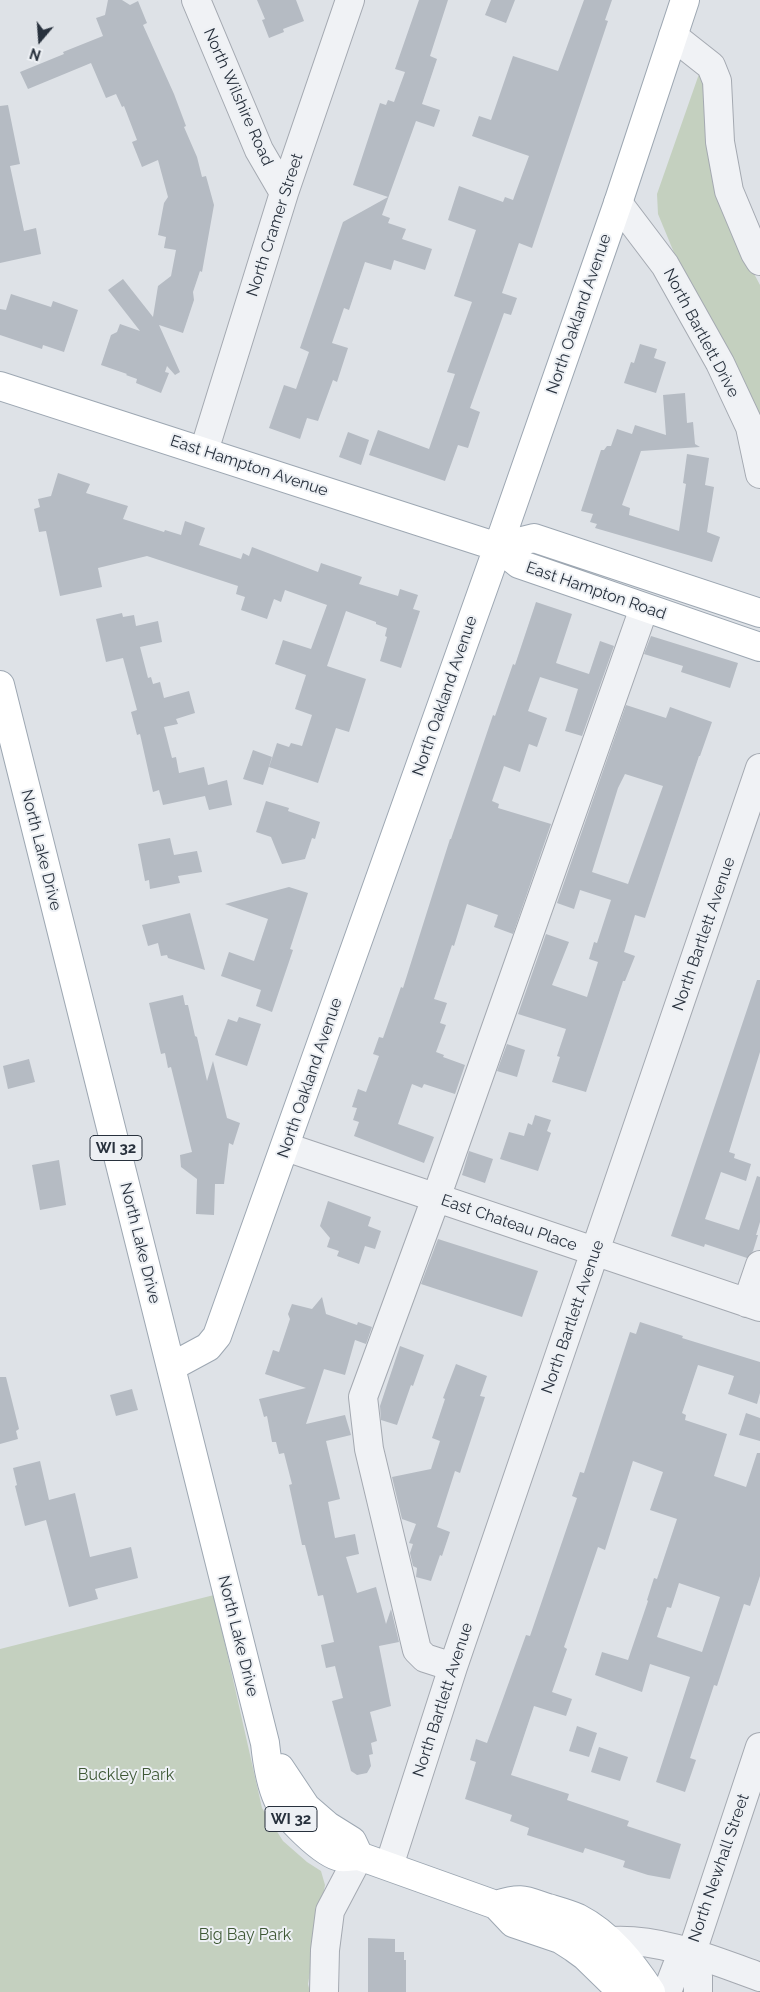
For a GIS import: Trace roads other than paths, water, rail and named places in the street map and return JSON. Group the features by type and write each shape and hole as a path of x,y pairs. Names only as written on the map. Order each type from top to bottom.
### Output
{"main road":[{"name":"North Oakland Avenue","path":"171,1367 208,1347 217,1336 286,1147 498,547 618,203 685,0"},
{"name":"East Hampton Avenue","path":"0,386 498,547"},
{"name":"East Hampton Road","path":"498,547 534,538 760,613"},
{"name":"East Hampton Road","path":"498,547 519,564 760,647"},
{"name":"North Lake Drive","path":"0,685 278,1800 288,1816 302,1831 339,1857 359,1856"},
{"name":"WI 32","path":"359,1856 496,1905 513,1923 560,1939 585,1956 622,1992"},
{"path":"496,1905 520,1899 576,1918 594,1927 626,1957 651,1992"},
{"path":"560,1939 610,1941"}],"street":[{"name":"North Wilshire Road","path":"196,0 259,150 284,193"},
{"name":"North Cramer Street","path":"204,451 284,193 350,0"},
{"path":"673,36 711,66 717,81 720,142 728,191 758,254"},
{"name":"North Bartlett Drive","path":"618,203 665,265 720,363 750,427 760,474"},
{"path":"453,1667 425,1658 417,1650 369,1449 363,1397 436,1198 644,608"},
{"name":"North Bartlett Avenue","path":"389,1866 453,1667 760,768"},
{"name":"East Chateau Place","path":"286,1147 754,1305"},
{"path":"754,1305 760,1265"},
{"name":"North Newhall Street","path":"667,1992 676,1966 689,1957 760,1747"},
{"path":"324,1992 325,1950 330,1911 359,1856"},
{"path":"610,1941 642,1941 689,1957 760,1977"},
{"name":"North Newhall Street","path":"689,1957 698,1976 698,1992"}],"park label":[{"name":"Buckley Park","path":"126,1775"},
{"name":"Big Bay Park","path":"245,1935"}]}
